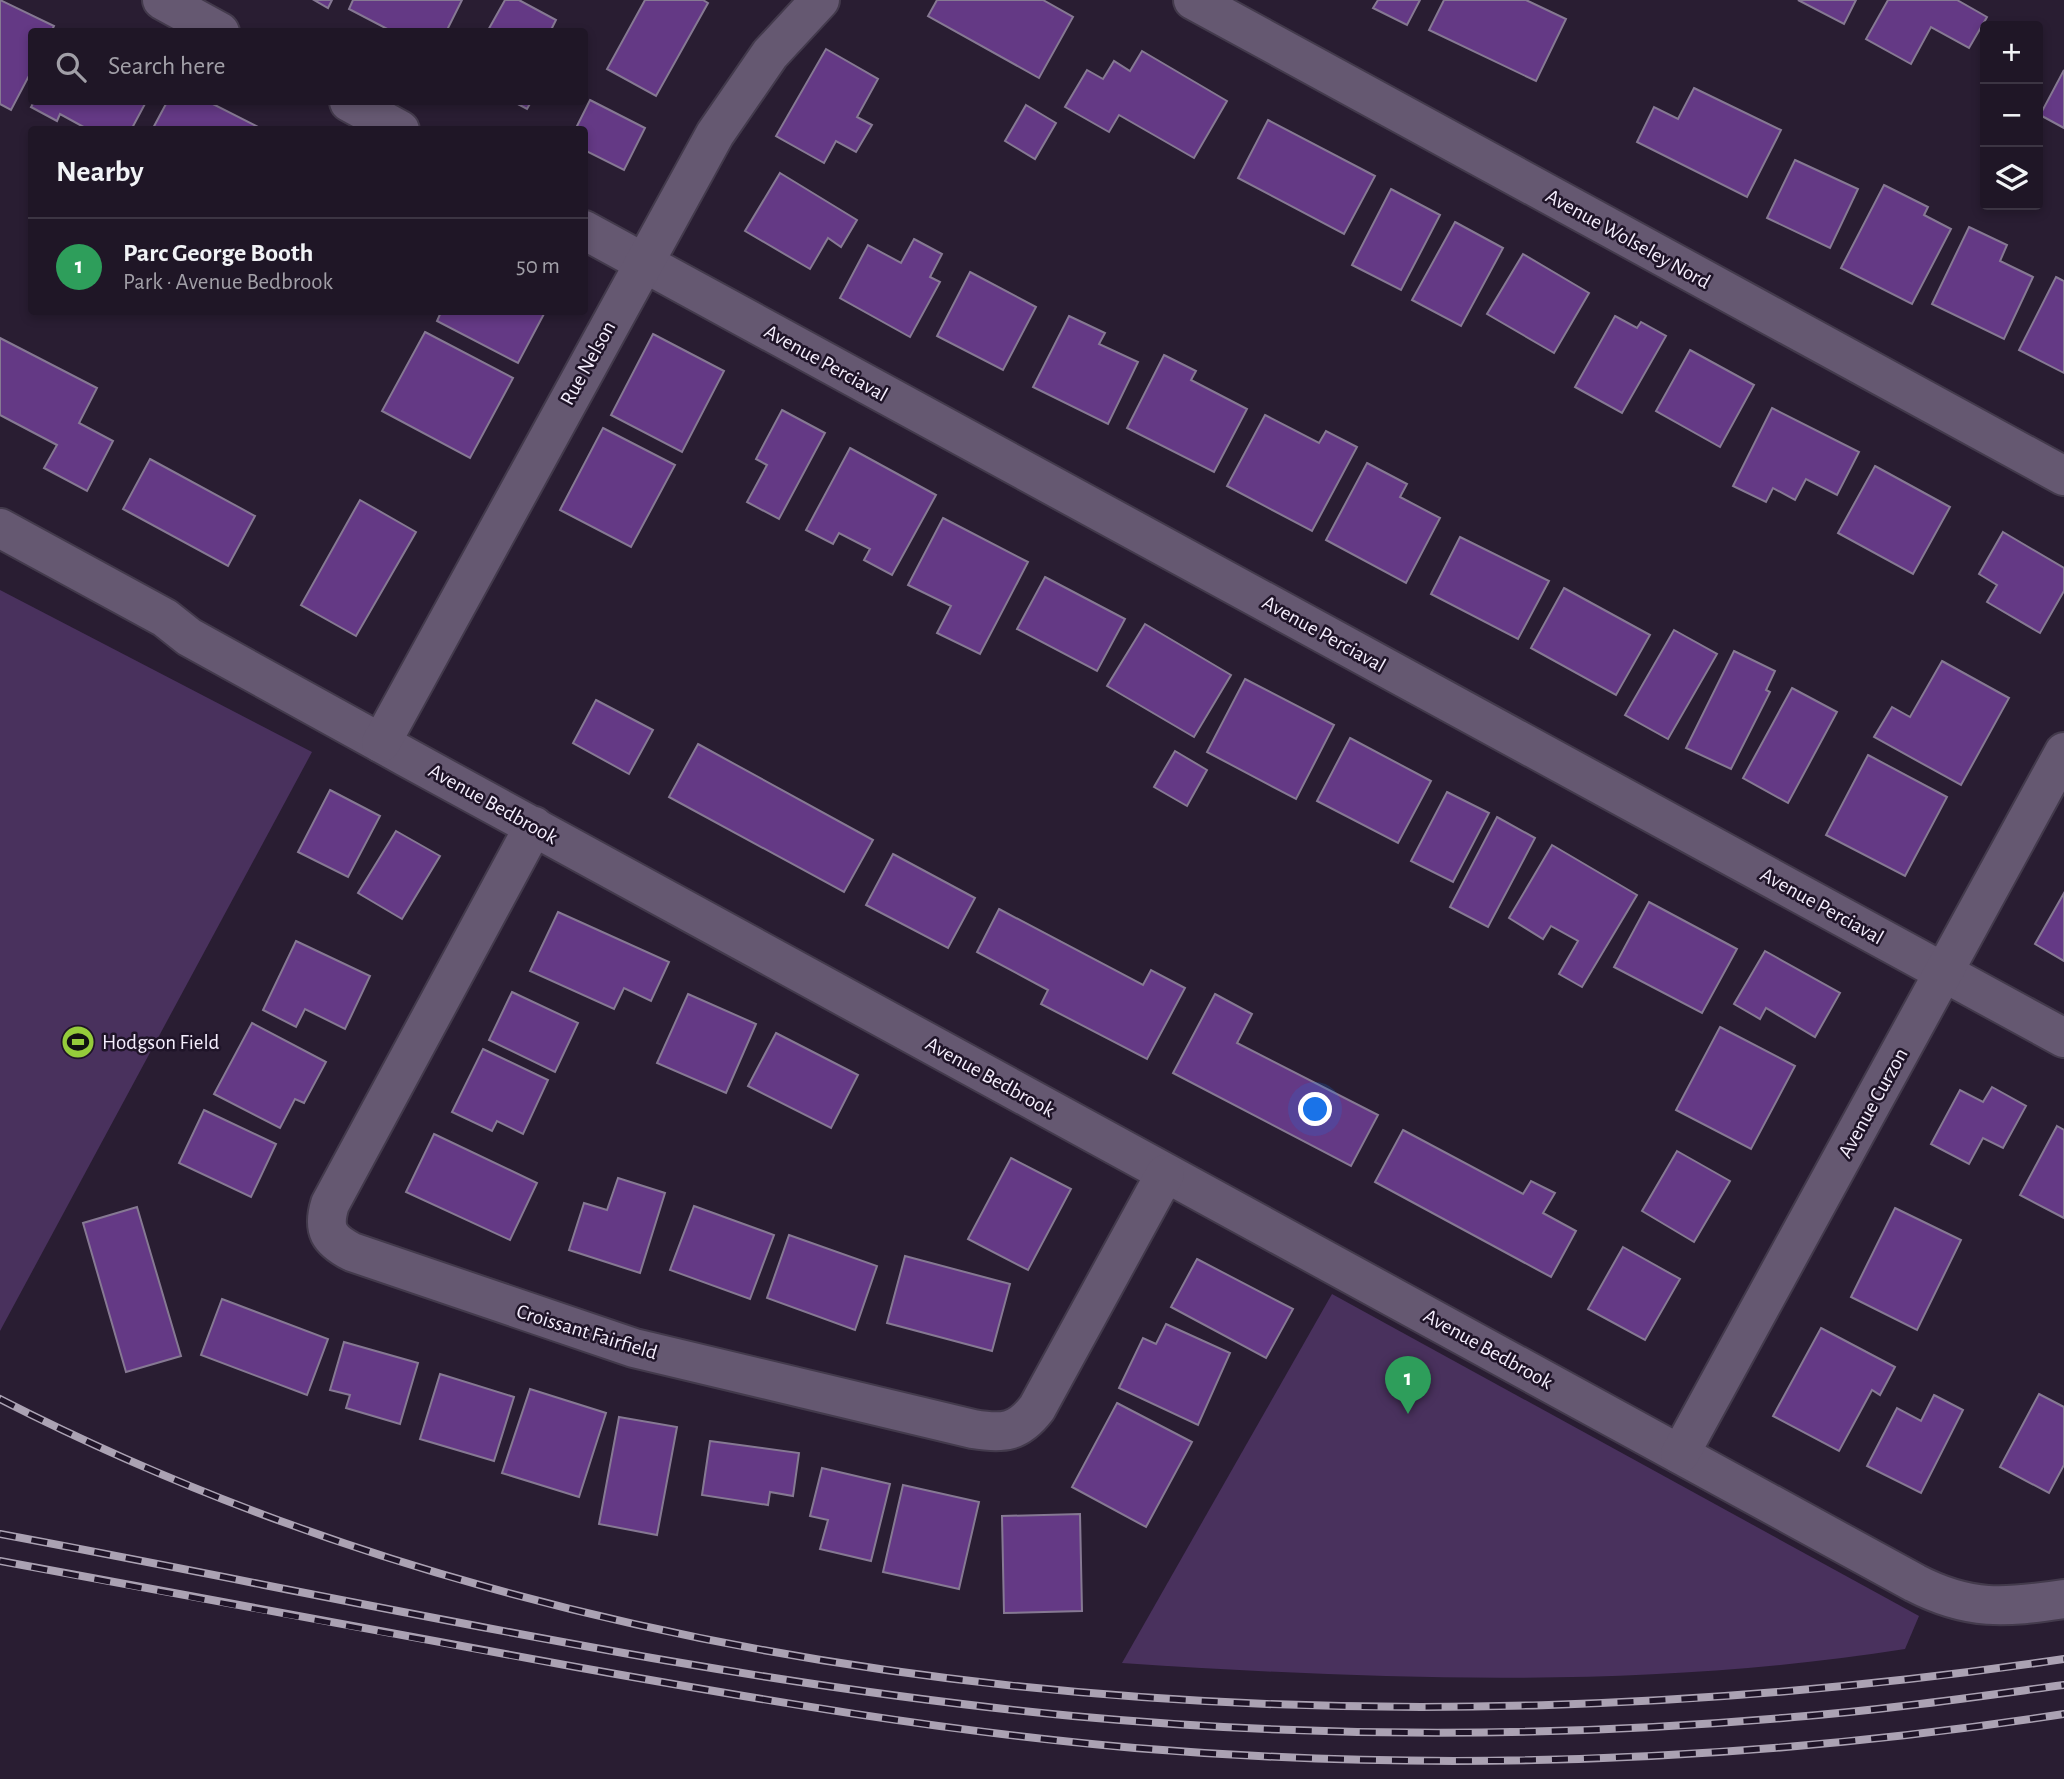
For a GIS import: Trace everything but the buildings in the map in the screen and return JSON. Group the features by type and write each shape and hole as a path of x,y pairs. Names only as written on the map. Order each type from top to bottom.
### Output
{"street":[{"path":"162,0 213,28"},
{"name":"Rue Nelson","path":"381,743 643,262 734,102 770,54 820,0"},
{"name":"Avenue Wolseley Nord","path":"1193,0 2064,477"},
{"path":"354,105 393,126"},
{"name":"Avenue Perciaval","path":"588,232 2064,1038"},
{"name":"Avenue Bedbrook","path":"0,528 165,618 190,637 381,743 1936,1594 1971,1605 1989,1606 2064,1599"},
{"name":"Avenue Curzon","path":"1680,1454 2064,752"},
{"name":"Croissant Fairfield","path":"534,827 330,1204 325,1227 329,1237 352,1252 601,1338 675,1359 973,1429 1006,1433 1026,1422 1042,1400 1165,1174"}],"shaded area":[{"name":"Hodgson Field","path":"0,590 312,752 0,1331"},
{"path":"1332,1294 1919,1616 1905,1649 1710,1671 1514,1678 1318,1674 1122,1663"}],"railway":[{"path":"0,1399 239,1505 488,1587 746,1647 1010,1685 1276,1704 1542,1705 1806,1690 2064,1659"},
{"path":"0,1534 669,1661 938,1701 1163,1723 1343,1732 1614,1729 1828,1714 2064,1685"},
{"path":"0,1561 785,1703 994,1733 1135,1748 1367,1760 1601,1758 1833,1743 2064,1714"}],"place":[{"name":"Hodgson Field","path":"78,1042"},
{"name":"Parc George Booth","path":"1408,1414"}]}
